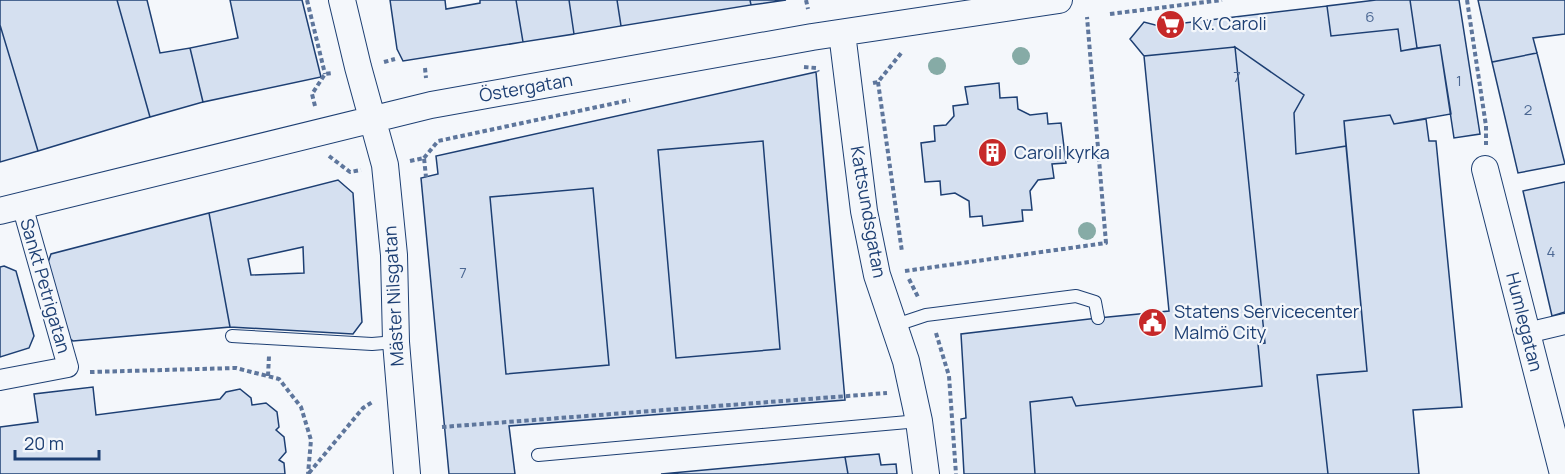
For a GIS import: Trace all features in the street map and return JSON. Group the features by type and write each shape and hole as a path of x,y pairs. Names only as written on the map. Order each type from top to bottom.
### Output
{"street":[{"name":"Mäster Nilsgatan","path":"342,0 385,165 394,255 396,342 407,474"},
{"name":"Östergatan","path":"11,208 431,105 812,37 1059,0"},
{"name":"Kattsundsgatan","path":"842,33 864,210 877,276 896,325 906,361 919,421 926,474"},
{"name":"Humlegatan","path":"1485,169 1563,474"},
{"name":"Sankt Petrigatan","path":"11,208 68,368"},
{"path":"1527,333 1565,324"},
{"path":"0,380 68,368"}],"lane":[{"path":"896,325 926,315 1076,296 1095,302 1098,318"},
{"path":"232,336 372,344 396,342"},
{"path":"538,455 919,421"}],"path":[{"path":"307,0 325,74"},
{"path":"806,0 808,9"},
{"path":"1110,14 1222,0"},
{"path":"1467,0 1486,126 1485,169"},
{"path":"877,276 1106,243 1087,17"},
{"path":"910,49 900,52 878,82 905,271 935,330 949,376 956,474"},
{"path":"796,66 816,68 826,90 878,82"},
{"path":"424,158 438,141 633,99"},
{"path":"68,368 89,372 236,368 279,379 301,407 311,440 308,474"},
{"path":"442,427 888,393"},
{"path":"308,474 363,408 377,399"}],"building":[{"path":"0,0 117,0 150,117 38,151 0,25"},
{"path":"117,0 147,0 160,53 190,48 203,102 150,117"},
{"path":"230,0 302,0 321,77 203,102 190,48 238,38"},
{"path":"390,0 445,0 446,9 480,3 480,0 516,0 523,42 403,61 397,49"},
{"path":"516,0 569,0 574,34 523,42"},
{"path":"569,0 617,0 621,26 574,34"},
{"path":"617,0 750,0 751,5 621,26"},
{"path":"750,0 786,0 751,5"},
{"path":"1376,0 1410,0 1417,48 1401,51 1398,29 1331,36 1327,6"},
{"path":"1410,0 1459,0 1480,134 1454,138 1440,45 1417,48"},
{"path":"1478,0 1565,0 1565,34 1533,38 1537,53 1492,62"},
{"path":"1327,6 1331,36 1398,29 1401,51 1440,45 1451,114 1394,124 1390,115 1344,121 1346,146 1296,154 1294,113 1304,95 1235,47 1144,56 1130,39 1144,22 1159,26"},
{"path":"0,25 38,151 0,162"},
{"path":"1235,47 1265,343 1258,344 1262,386 1076,406 1072,397 1030,402 1035,474 964,474 961,419 966,418 961,334 1169,311 1144,56"},
{"path":"1235,47 1304,95 1294,113 1296,154 1346,146 1367,371 1317,375 1328,474 1035,474 1030,402 1072,397 1076,406 1262,386 1258,344 1265,343"},
{"path":"1537,53 1565,164 1518,173 1492,62"},
{"path":"816,72 845,400 509,426 515,474 449,474 421,178 438,174 436,156","holes":["763,141 780,349 676,358 658,150","593,188 609,365 506,374 490,197"]},
{"name":"Caroli kyrka","path":"999,83 1000,98 1017,97 1018,109 1030,115 1047,113 1048,124 1061,123 1066,163 1052,164 1054,178 1038,180 1030,191 1032,210 1022,210 1023,221 983,226 982,216 970,217 969,201 955,193 941,195 940,181 925,182 921,143 935,141 934,126 946,125 954,116 953,106 968,104 965,87"},
{"path":"1390,115 1394,124 1426,119 1429,141 1436,141 1462,407 1413,410 1419,474 1328,474 1317,375 1367,371 1344,121"},
{"path":"763,141 780,349 676,358 658,150"},
{"path":"338,180 353,193 362,322 353,334 230,327 209,213","holes":["303,247 304,273 251,275 248,259"]},
{"path":"1565,182 1565,312 1552,316 1523,191"},
{"path":"593,188 609,365 506,374 490,197"},
{"path":"209,213 230,327 73,341 62,334 46,268 51,254"},
{"path":"4,266 16,271 34,336 29,348 0,357 0,267"},
{"path":"93,387 96,415 220,399 226,392 240,389 251,398 252,405 266,403 277,412 279,427 276,430 284,437 286,452 279,460 284,463 285,474 0,474 0,427 38,422 34,394"},
{"path":"879,454 881,465 896,464 897,474 848,474 845,457"},
{"path":"845,457 848,474 661,474"}],"place":[{"name":"Kv. Caroli","path":"1171,24"},
{"name":"Caroli kyrka","path":"993,153"},
{"name":"Statens Servicecenter Malmö City","path":"1153,322"}]}
